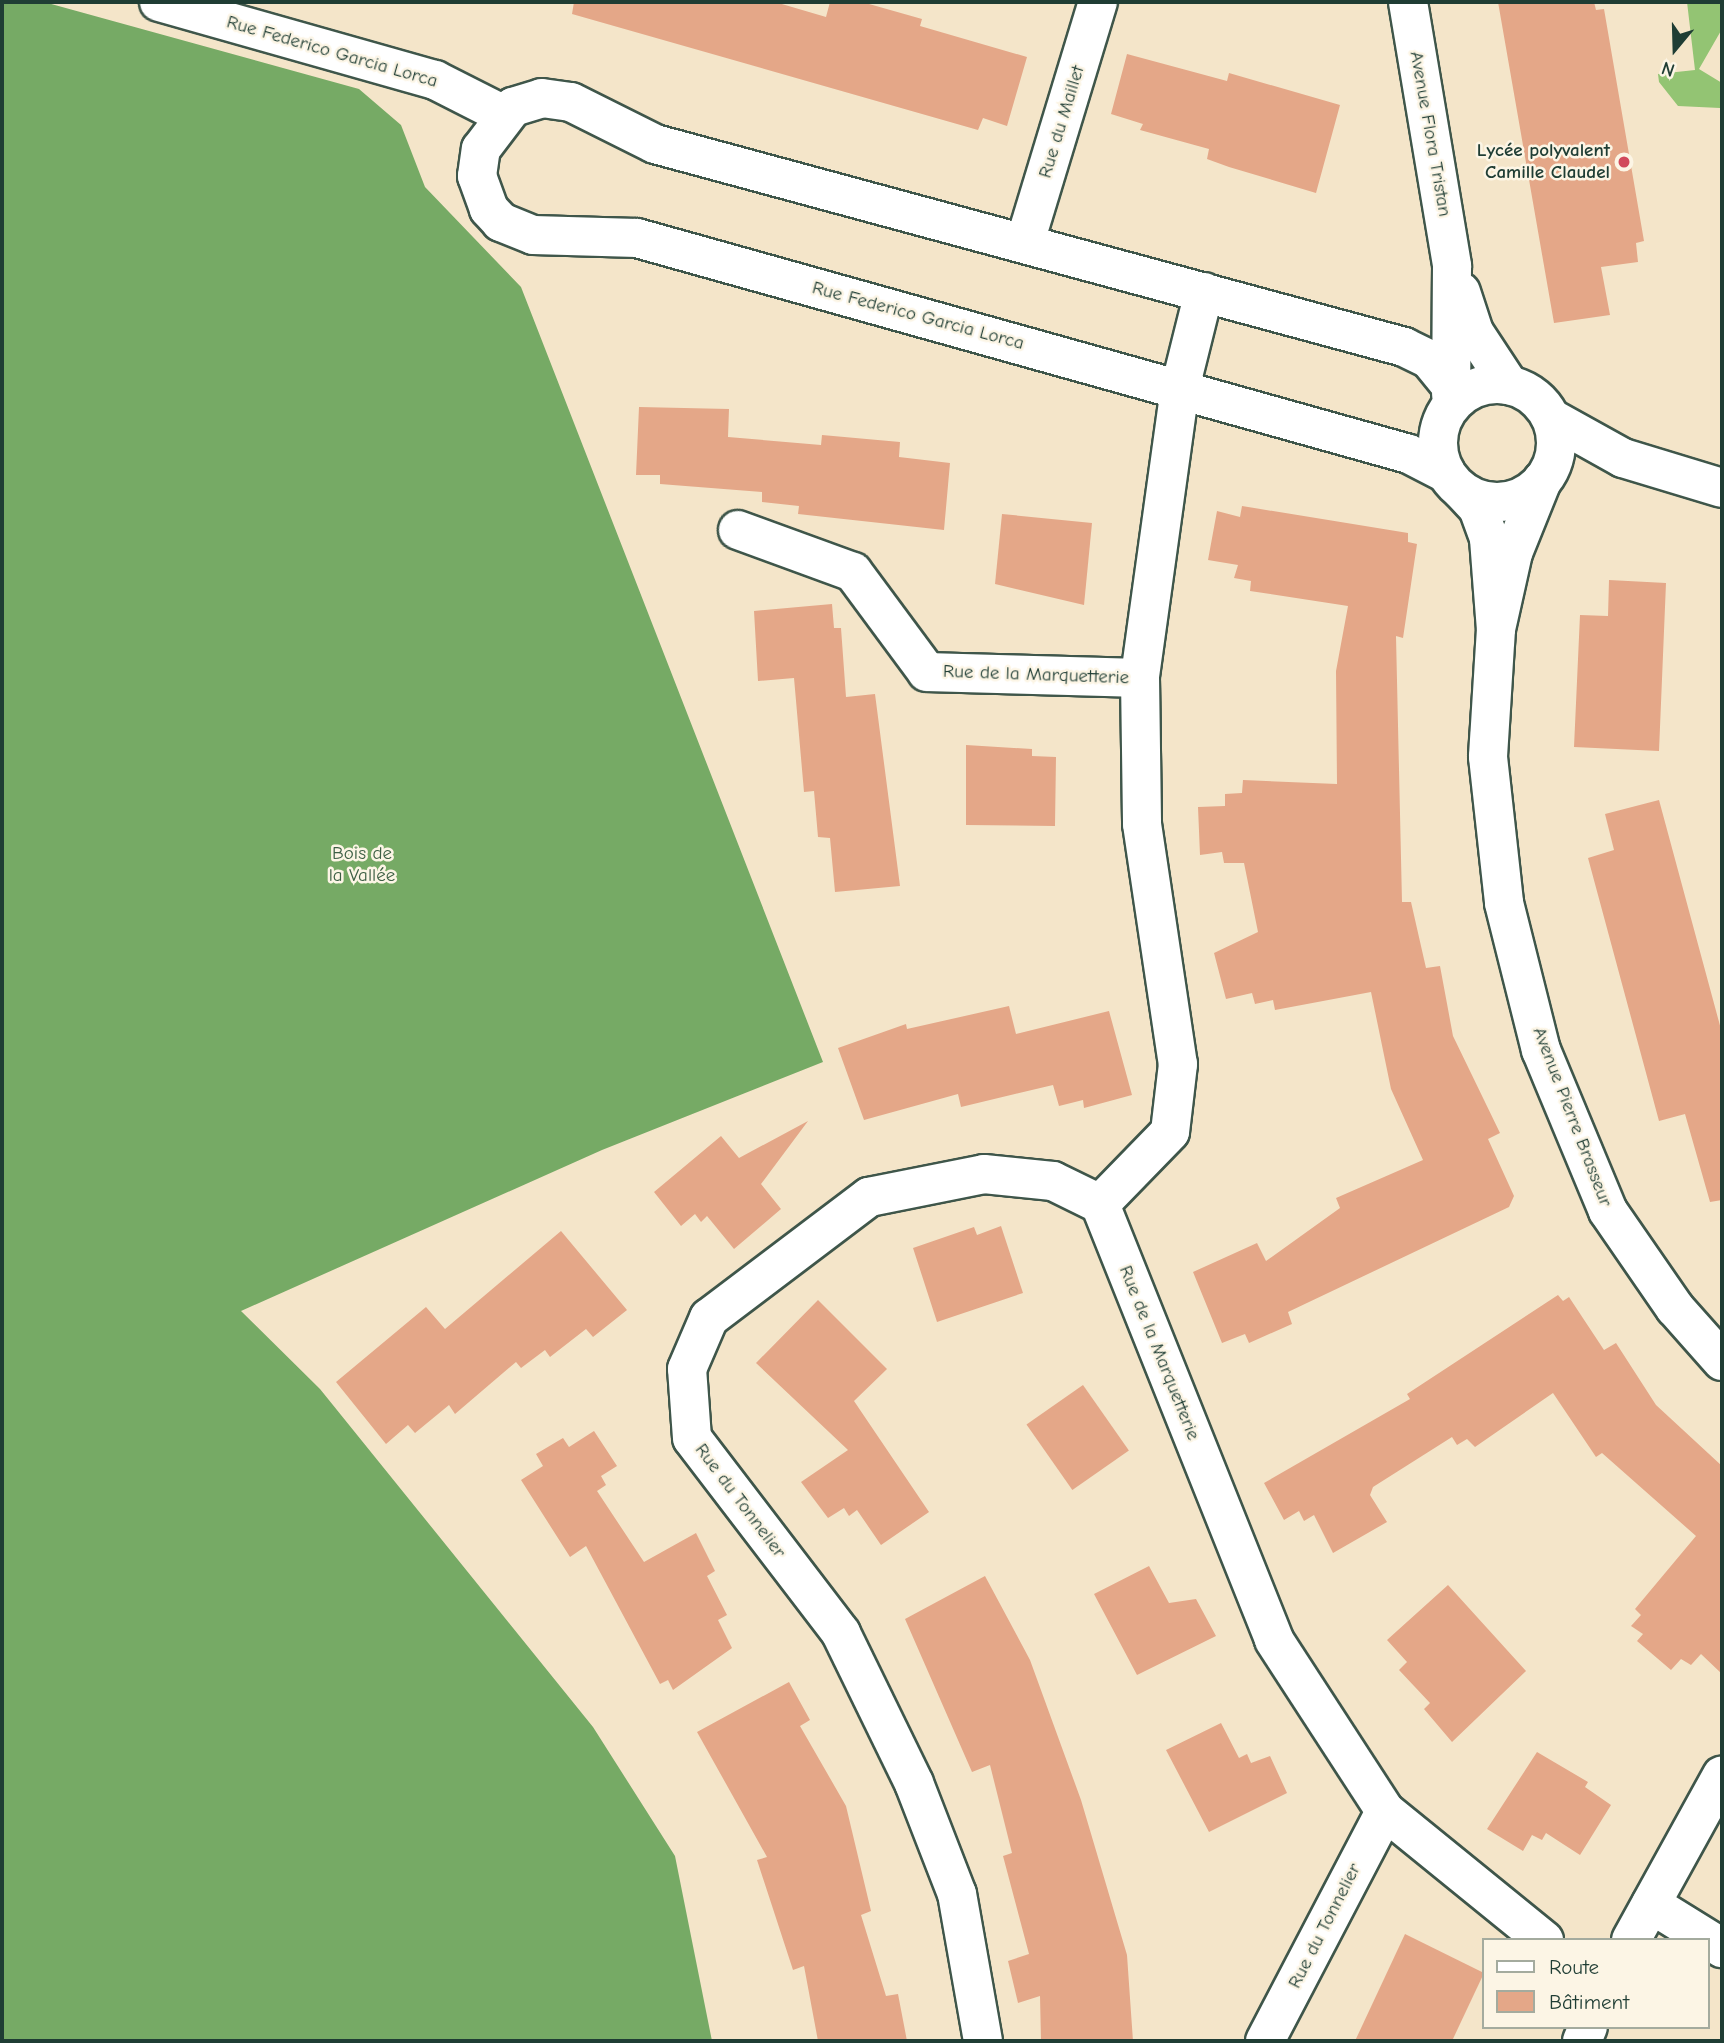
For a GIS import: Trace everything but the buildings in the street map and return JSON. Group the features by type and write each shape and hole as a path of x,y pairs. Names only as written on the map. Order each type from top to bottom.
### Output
{"street":[{"name":"Rue Federico Garcia Lorca","path":"159,2 435,80 502,114 481,149 477,176 489,209 516,229 549,239 637,238 1409,454 1454,482"},
{"name":"Rue du Maillet","path":"1025,242 1098,2"},
{"name":"Avenue Flora Tristan","path":"1408,2 1452,276"},
{"path":"502,114 530,99 571,102 654,144 1025,242 1404,347 1429,359 1454,396"},
{"path":"1404,347 1428,329 1452,276"},
{"path":"1452,276 1474,332 1509,385"},
{"path":"1452,276 1454,396 1438,439 1454,482 1508,501 1545,478 1576,464 1623,458"},
{"name":"Rue de la Marquetterie","path":"1204,292 1180,388 1140,678 1142,824 1178,1064 1170,1132 1100,1204 1274,1640 1385,1811 1542,1938"},
{"path":"1454,396 1481,386 1509,385 1537,399 1551,418 1557,441 1545,478"},
{"path":"1551,418 1623,458 1722,488"},
{"name":"Avenue Pierre Brasseur","path":"1496,629 1513,553 1545,478"},
{"name":"Avenue Pierre Brasseur","path":"1454,482 1478,508 1489,539 1496,629 1488,757 1504,903 1541,1050 1608,1211 1675,1308 1722,1362"},
{"name":"Rue de la Marquetterie","path":"738,530 853,572 927,672 1140,678"},
{"name":"Rue du Tonnelier","path":"983,2041 957,1894 914,1783 841,1633 692,1438 687,1368 709,1318 869,1197 984,1174 1053,1181 1100,1204"},
{"path":"1632,1938 1722,1775"},
{"name":"Rue du Tonnelier","path":"1265,2041 1385,1811"},
{"path":"1651,1904 1706,1938"}],"green space":[{"name":"Bois de la Vallée","path":"2,2 44,2 359,89 401,125 425,187 521,287 823,1062 602,1150 241,1311 320,1389 593,1727 675,1856 712,2041 2,2041"},
{"path":"1687,2 1722,2 1722,29 1699,69 1722,83 1720,108 1678,106 1659,82 1658,74 1695,70"}],"place":[{"name":"Lycée polyvalent Camille Claudel","path":"1624,162"}]}
